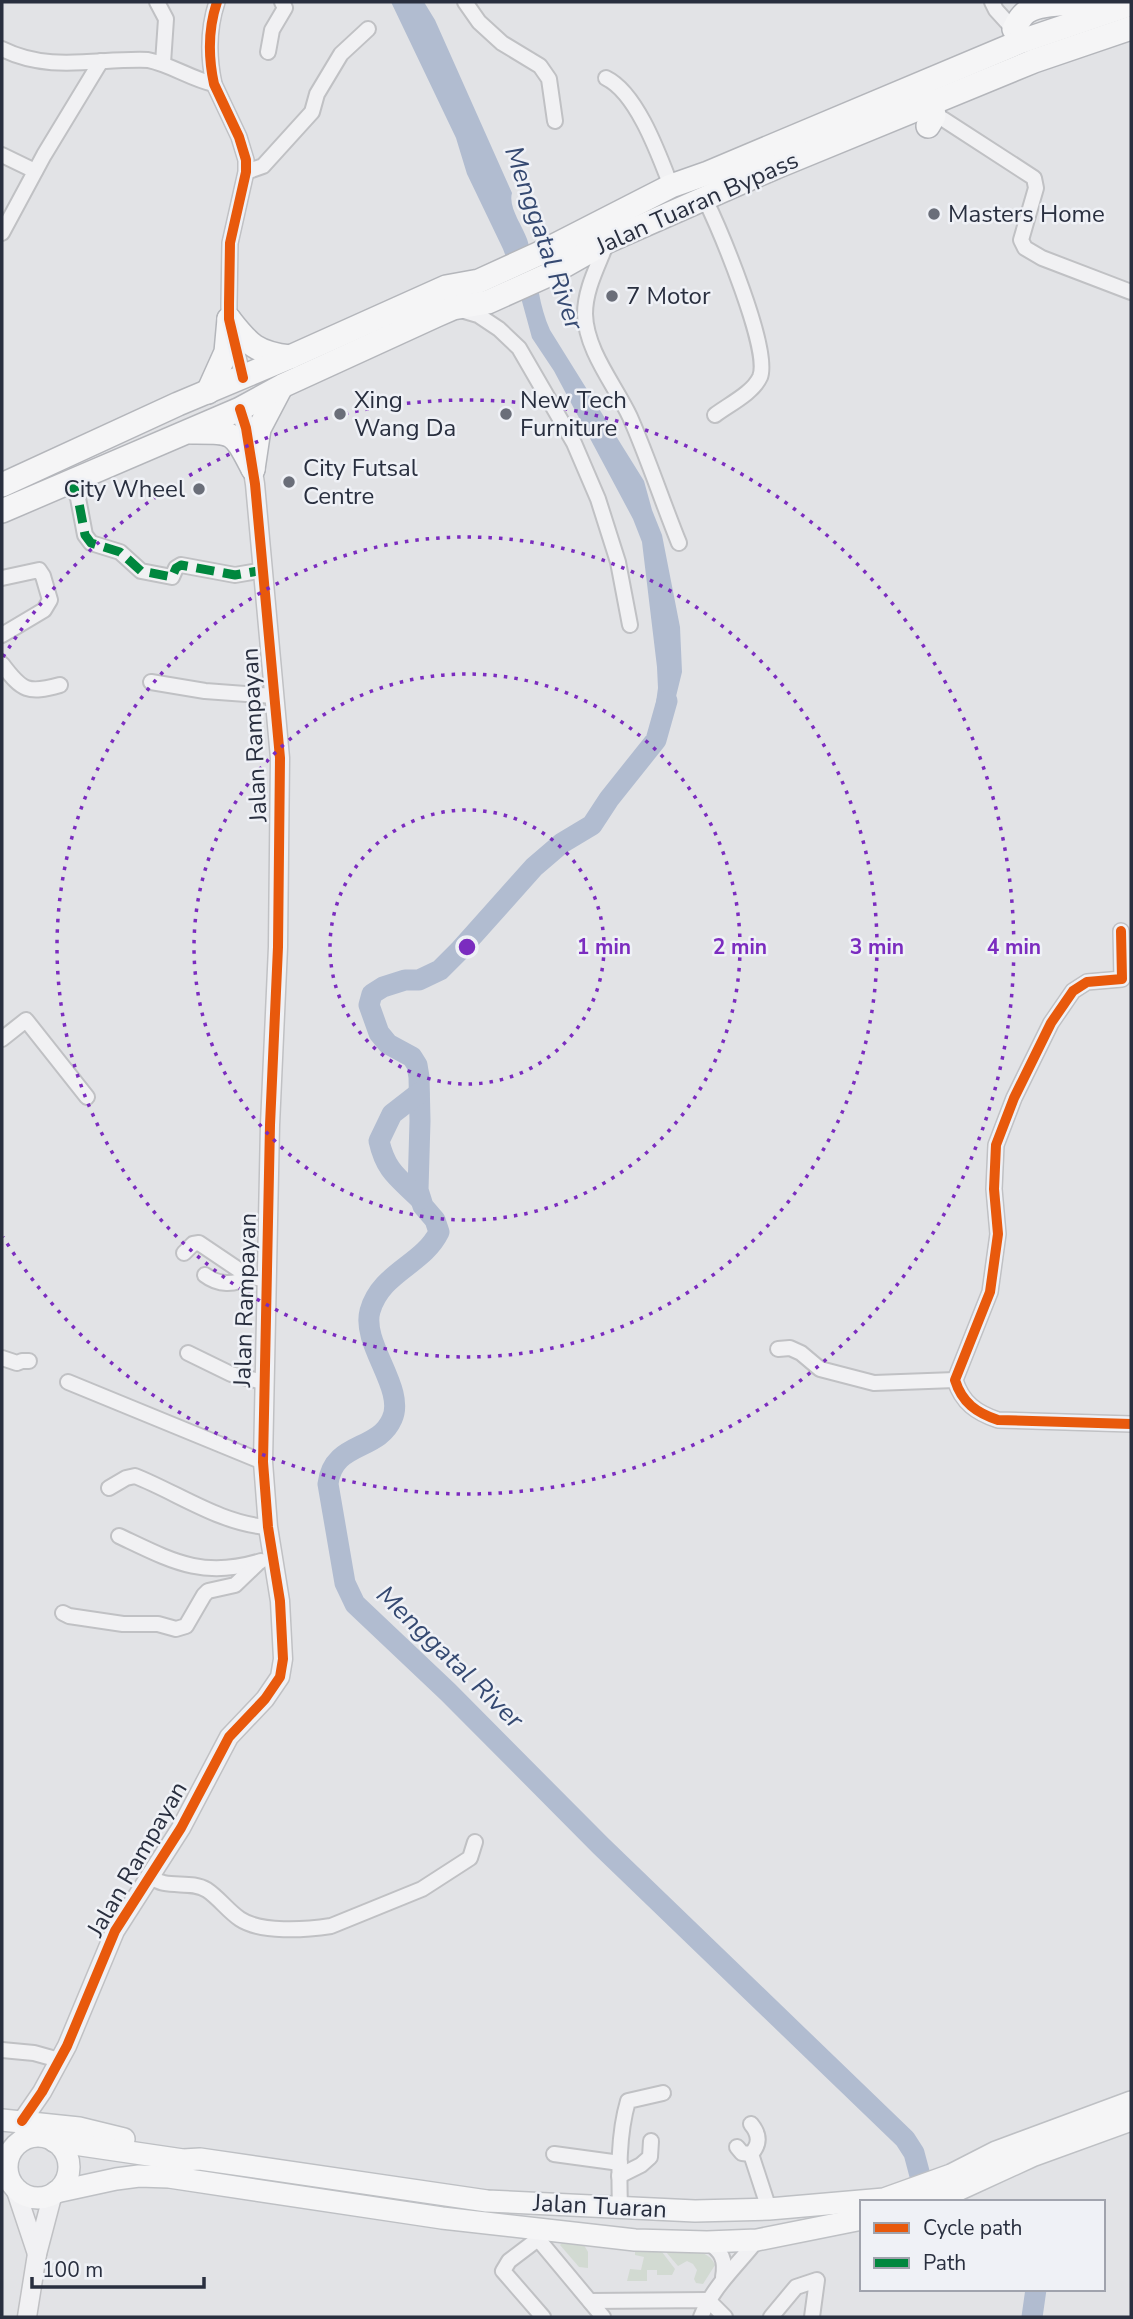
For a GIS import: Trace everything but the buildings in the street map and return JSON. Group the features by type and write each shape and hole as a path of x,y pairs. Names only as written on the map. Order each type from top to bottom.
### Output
{"highway":[{"path":"1131,4 1092,2 1038,7 1024,14 1018,35 1038,46 1050,46 1131,18"},
{"name":"Jalan Tuaran Bypass","path":"2,511 240,409 282,386 453,308 488,302 548,275 608,241 776,167 933,116 1044,57 1131,28"},
{"name":"Jalan Tuaran Bypass","path":"2,485 446,287 479,281 671,186 895,94 1018,35"},
{"path":"895,94 915,96 933,116"},
{"path":"229,319 248,343 258,350 290,358"},
{"path":"208,392 226,352 229,319"},
{"path":"253,469 259,429 282,386"},
{"path":"2,493 209,404 223,404 240,409"},
{"path":"184,431 232,435 237,439 253,469"}],"main road":[{"name":"Jalan Tuaran","path":"926,2200 996,2152 1131,2102"},
{"name":"Jalan Tuaran","path":"871,2200 956,2182 1131,2120"},
{"name":"Jalan Tuaran","path":"11,2130 38,2136 53,2133 183,2160 208,2161 487,2201 695,2211 860,2201"},
{"path":"9,2178 7,2171 12,2150 11,2130"},
{"path":"53,2133 64,2152 68,2166 65,2180 55,2193"},
{"path":"208,2161 227,2173 455,2205 459,2209 456,2216 442,2218"},
{"name":"Jalan Tuaran","path":"9,2178 33,2197 116,2179 139,2176 169,2177 537,2234 648,2241 757,2240 860,2219"},
{"path":"487,2201 503,2212 673,2231 707,2242"}],"street":[{"path":"157,2 166,19 163,63"},
{"path":"217,2 210,35 214,84 239,137 244,151 246,173 230,243 229,319 243,378"},
{"path":"268,52 272,30 285,8 282,2"},
{"path":"465,2 479,22 502,43 540,66 549,79 555,121"},
{"path":"992,2 1018,35"},
{"path":"246,173 263,166 312,112 317,94 341,54 368,29"},
{"path":"2,49 16,56 48,64 149,60 214,84"},
{"path":"2,233 102,61"},
{"path":"606,78 615,82 647,125 671,186"},
{"path":"933,116 1034,178 1036,188 1020,240 1025,248 1042,258 1131,292"},
{"path":"2,155 36,172"},
{"path":"705,199 744,293 762,368 758,381 715,415"},
{"path":"608,241 589,286 585,318 601,363 630,417 678,543"},
{"path":"453,308 478,315 499,330 519,348 544,389 574,443 598,499 618,562 630,625"},
{"name":"Jalan Rampayan","path":"11,2130 42,2092 67,2046 115,1931 181,1828 229,1737 265,1699 280,1677 283,1660 282,1624 266,1559 268,1527 263,1462 263,1382 281,817 280,758 253,469 240,409"},
{"path":"71,480 78,498 85,535 91,543 120,552 141,571 172,576 181,565 235,575 264,570"},
{"path":"2,578 39,570 50,600 44,610 2,635"},
{"path":"2,664 21,686 38,691 60,685"},
{"path":"151,682 205,691 274,696"},
{"path":"1121,931 1122,979 1087,982 1073,991 1051,1023 996,1145 994,1189 998,1234 990,1292 955,1380 968,1405 981,1414 998,1420 1131,1424"},
{"path":"2,1040 26,1020 87,1097"},
{"path":"184,1253 193,1244 202,1244 248,1276 266,1280"},
{"path":"205,1275 220,1283 243,1280 248,1276"},
{"path":"778,1349 790,1348 801,1353 820,1369 874,1383 955,1380"},
{"path":"188,1353 231,1374 263,1382"},
{"path":"2,1358 17,1363 29,1361"},
{"path":"68,1382 263,1462"},
{"path":"109,1488 135,1476 229,1518 254,1526 268,1527"},
{"path":"119,1536 167,1559 195,1568 228,1567 266,1559"},
{"path":"63,1613 123,1624 158,1624 176,1629 186,1626 208,1591 235,1585 266,1559"},
{"path":"149,1877 164,1883 197,1886 207,1890 252,1926 320,1928 422,1889 470,1858 475,1842"},
{"path":"2,2050 34,2053 59,2060"},
{"path":"42,2092 53,2133"},
{"path":"620,2208 624,2115 628,2101 663,2093"},
{"path":"751,2124 757,2130 759,2140 757,2147 744,2151 769,2208"},
{"path":"554,2154 620,2169 642,2165 650,2157 651,2141"},
{"path":"9,2178 37,2254"},
{"path":"27,2317 37,2254 55,2193"},
{"path":"543,2317 503,2271 509,2261 537,2234 596,2312 708,2300"},
{"path":"701,2317 723,2277 734,2269 757,2240"},
{"path":"707,2242 719,2250 725,2264 723,2277"},
{"path":"771,2317 796,2287 817,2280 812,2317"},
{"path":"708,2300 725,2317"}],"shaded area":[{"path":"560,2245 584,2245 588,2252 588,2268 579,2267"},
{"path":"635,2250 662,2252 675,2269 672,2275 657,2275 657,2270 647,2270 647,2281 627,2281 630,2269 641,2270 644,2257 635,2255"},
{"path":"666,2252 700,2253 711,2259 715,2265 703,2284 696,2283 694,2279 697,2270 693,2264 687,2261 678,2266"}],"water":[{"path":"391,2 424,2 435,20 512,193 512,204 527,239 542,308 550,330 644,481 662,535 680,627 682,672 668,729 653,724 658,688 657,667 642,542 633,519 554,371 532,338 520,294 503,249 467,174 456,138"}],"waterway":[{"name":"Menggatal River","path":"667,701 656,740 592,825 562,843 534,867 440,970 419,980 405,980 383,987 372,994 369,1005 379,1033 388,1044 412,1057 417,1065 420,1121 418,1190 423,1206 435,1220 439,1232 423,1253 383,1287 370,1311 372,1338 389,1380 395,1407 385,1430 338,1460 328,1484 345,1583 355,1604 905,2139 914,2153 926,2200"},
{"path":"419,1093 392,1114 379,1141 385,1160 400,1180 420,1199"},
{"name":"Menggatal River","path":"1032,2317 1036,2291"}],"marked path":[{"path":"70,480 78,498 85,535 91,543 120,552 141,571 172,577 176,568 181,565 235,575 264,570"}],"cycle path":[{"path":"217,2 211,32 212,74 246,160 246,172 230,243 229,304 229,319 243,378"},
{"path":"22,2121 42,2092 67,2046 115,1931 181,1828 229,1737 265,1699 280,1677 283,1659 280,1601 268,1527 263,1462 270,1125 278,947 280,758 255,484 246,428 240,409"},
{"path":"1121,931 1122,979 1087,982 1073,991 1051,1023 1014,1098 996,1145 994,1189 998,1234 990,1292 955,1380 971,1406 998,1420 1131,1424"}],"place":[{"name":"Masters Home","path":"934,214"},
{"name":"7 Motor","path":"612,296"},
{"name":"Xing Wang Da","path":"340,414"},
{"name":"New Tech Furniture","path":"506,414"},
{"name":"City Futsal Centre","path":"289,482"},
{"name":"City Wheel","path":"199,489"}]}
